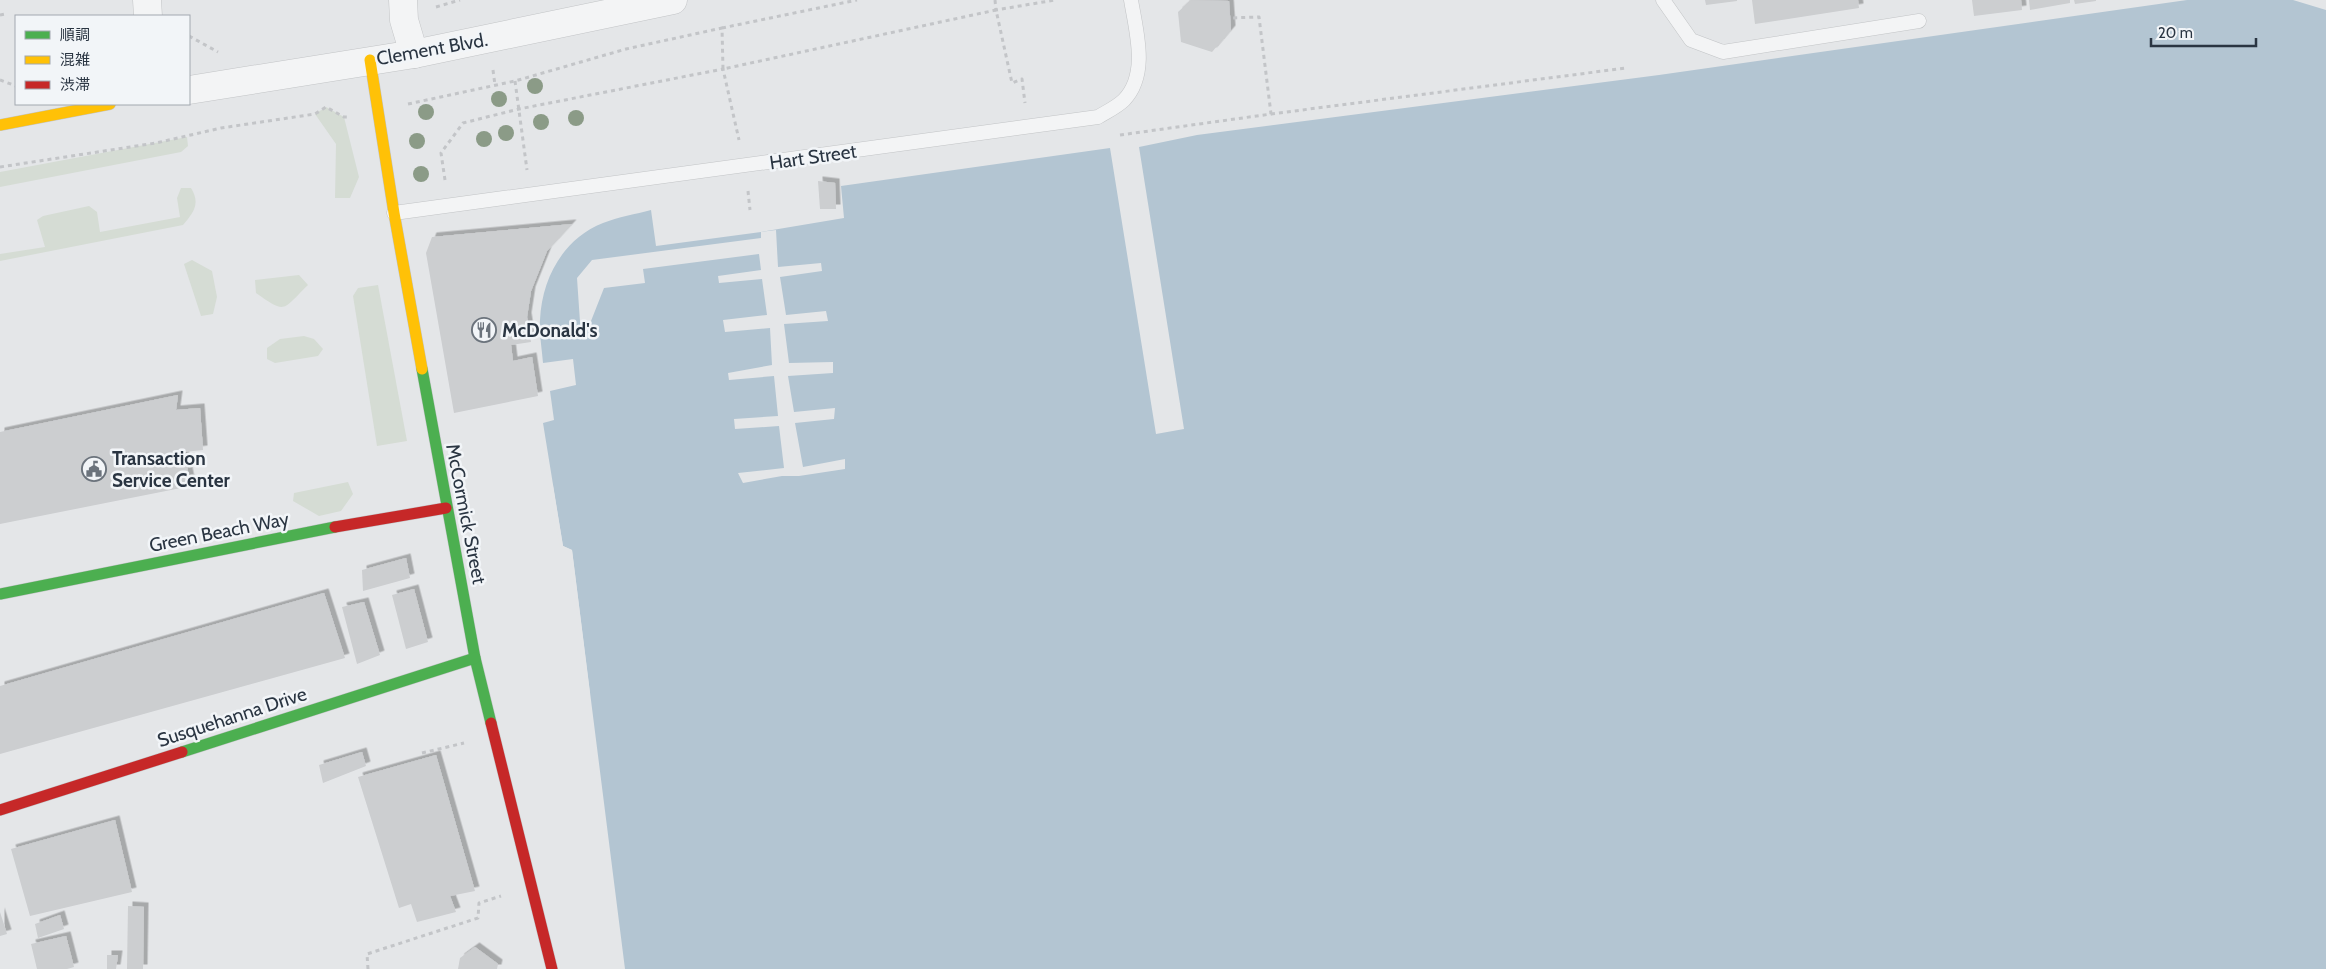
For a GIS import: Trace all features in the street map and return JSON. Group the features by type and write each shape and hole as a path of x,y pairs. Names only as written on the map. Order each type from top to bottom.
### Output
{"street":[{"path":"147,0 148,15"},
{"path":"403,0 404,20 414,54"},
{"name":"Clement Blvd.","path":"190,90 414,54 673,0"},
{"name":"McCormick Street","path":"370,60 394,213 446,508 476,658 552,969"},
{"path":"0,125 105,105"},
{"name":"Green Beach Way","path":"0,594 374,519 446,508"},
{"name":"Susquehanna Drive","path":"0,810 476,658"}],"lane":[{"name":"Hart Street","path":"394,213 1098,117 1124,100 1136,80 1139,52 1131,0"},
{"path":"1662,0 1692,40 1723,52 1919,21"}],"path":[{"path":"433,8 460,0"},
{"path":"0,167 156,143 221,128 315,114 326,108 344,117 515,81 626,49 857,0"},
{"path":"995,0 1012,83 1022,80 1029,126"},
{"path":"449,206 441,153 463,123 519,109 723,69 996,10 1055,0"},
{"path":"0,15 5,14"},
{"path":"1230,18 1259,17 1270,114"},
{"path":"722,28 723,69 744,166"},
{"path":"190,37 220,53"},
{"path":"1112,137 1270,114 1626,68"},
{"path":"0,80 15,86"},
{"path":"515,81 528,175"},
{"path":"748,190 758,189"},
{"path":"422,753 467,742"},
{"path":"368,969 368,954 478,918 479,904 506,894"}],"shaded area":[{"path":"326,107 344,117 359,177 350,198 335,198 336,144 315,114"},
{"path":"187,137 188,146 181,152 0,187 0,172"},
{"path":"181,188 191,188 196,204 193,212 183,225 0,261 0,254 45,247 37,220 43,216 89,206 97,212 100,232 180,217 177,198"},
{"path":"192,260 212,271 217,297 213,314 201,316 184,264"},
{"path":"299,275 308,285 284,307 274,305 256,293 255,280"},
{"path":"378,285 407,441 377,446 353,296 358,288"},
{"path":"304,336 314,339 323,349 318,356 275,363 267,359 267,348 280,339"},
{"path":"348,482 353,494 341,511 319,516 293,501 294,493"}],"water":[{"path":"2187,0 2293,0 2326,10 2326,969 625,969 572,550 563,546 543,423 554,420 550,391 576,385 573,359 543,363 540,325 545,289 557,262 577,239 589,230 621,217 651,210 656,246 761,232 844,218 841,186 1110,148 1156,434 1184,429 1139,147 1197,135 1659,75"}],"pier":[{"path":"776,230 778,267 821,263 822,271 780,277 786,315 826,311 828,321 784,324 789,363 833,362 833,373 788,376 794,412 835,408 834,419 795,423 803,467 845,459 845,469 799,476 782,476 743,483 738,473 784,468 779,426 735,429 734,419 778,416 774,376 729,380 728,373 772,365 770,328 725,332 723,320 767,315 762,279 719,283 718,276 761,270 759,254 643,269 645,283 604,288 591,321 580,322 577,278 592,260 761,238 761,232"},
{"path":"553,486 563,546 572,550 590,694 588,695 570,552 560,547 550,487"}],"building":[{"path":"1191,0 1229,1 1231,30 1212,52 1181,42 1178,12"},
{"path":"1705,0 1737,0 1737,1 1706,5"},
{"path":"1752,0 1858,0 1859,8 1755,24"},
{"path":"1972,0 2021,0 2022,10 1974,16"},
{"path":"2029,0 2070,0 2070,3 2030,10"},
{"path":"2074,0 2096,0 2096,1 2075,4"},
{"path":"818,181 835,183 836,209 820,209"},
{"name":"McDonald's","path":"572,224 547,251 531,291 527,317 531,342 511,345 513,361 532,357 538,396 454,413 426,253 432,237"},
{"name":"Transaction Service Center","path":"178,395 176,410 200,408 203,450 184,452 191,486 0,524 0,432"},
{"path":"406,558 410,578 363,591 362,570"},
{"path":"414,589 428,642 406,649 392,595"},
{"path":"324,593 345,658 0,754 0,686"},
{"path":"364,602 380,655 357,664 342,607"},
{"path":"362,752 366,766 323,783 319,765"},
{"path":"436,755 475,891 450,896 456,912 417,922 411,904 399,908 358,777"},
{"path":"115,820 132,892 30,916 11,849"},
{"path":"128,906 144,907 143,969 127,969"},
{"path":"0,912 7,934 0,936"},
{"path":"60,915 64,929 38,938 35,924"},
{"path":"66,936 74,967 67,969 37,969 31,944"},
{"path":"475,947 498,964 497,969 458,969 460,958"},
{"path":"107,955 118,955 116,969 107,969"}],"traffic: fast":[{"path":"422,369 475,658 491,723"},
{"path":"0,594 335,527"},
{"path":"182,752 475,658"}],"traffic: slow":[{"path":"370,60 394,213 422,369"},
{"path":"0,125 105,105"}],"traffic: jam":[{"path":"335,527 446,508"},
{"path":"491,723 552,969"},
{"path":"0,810 182,752"}],"place":[{"name":"McDonald's","path":"484,330"},
{"name":"Transaction Service Center","path":"94,469"}]}
